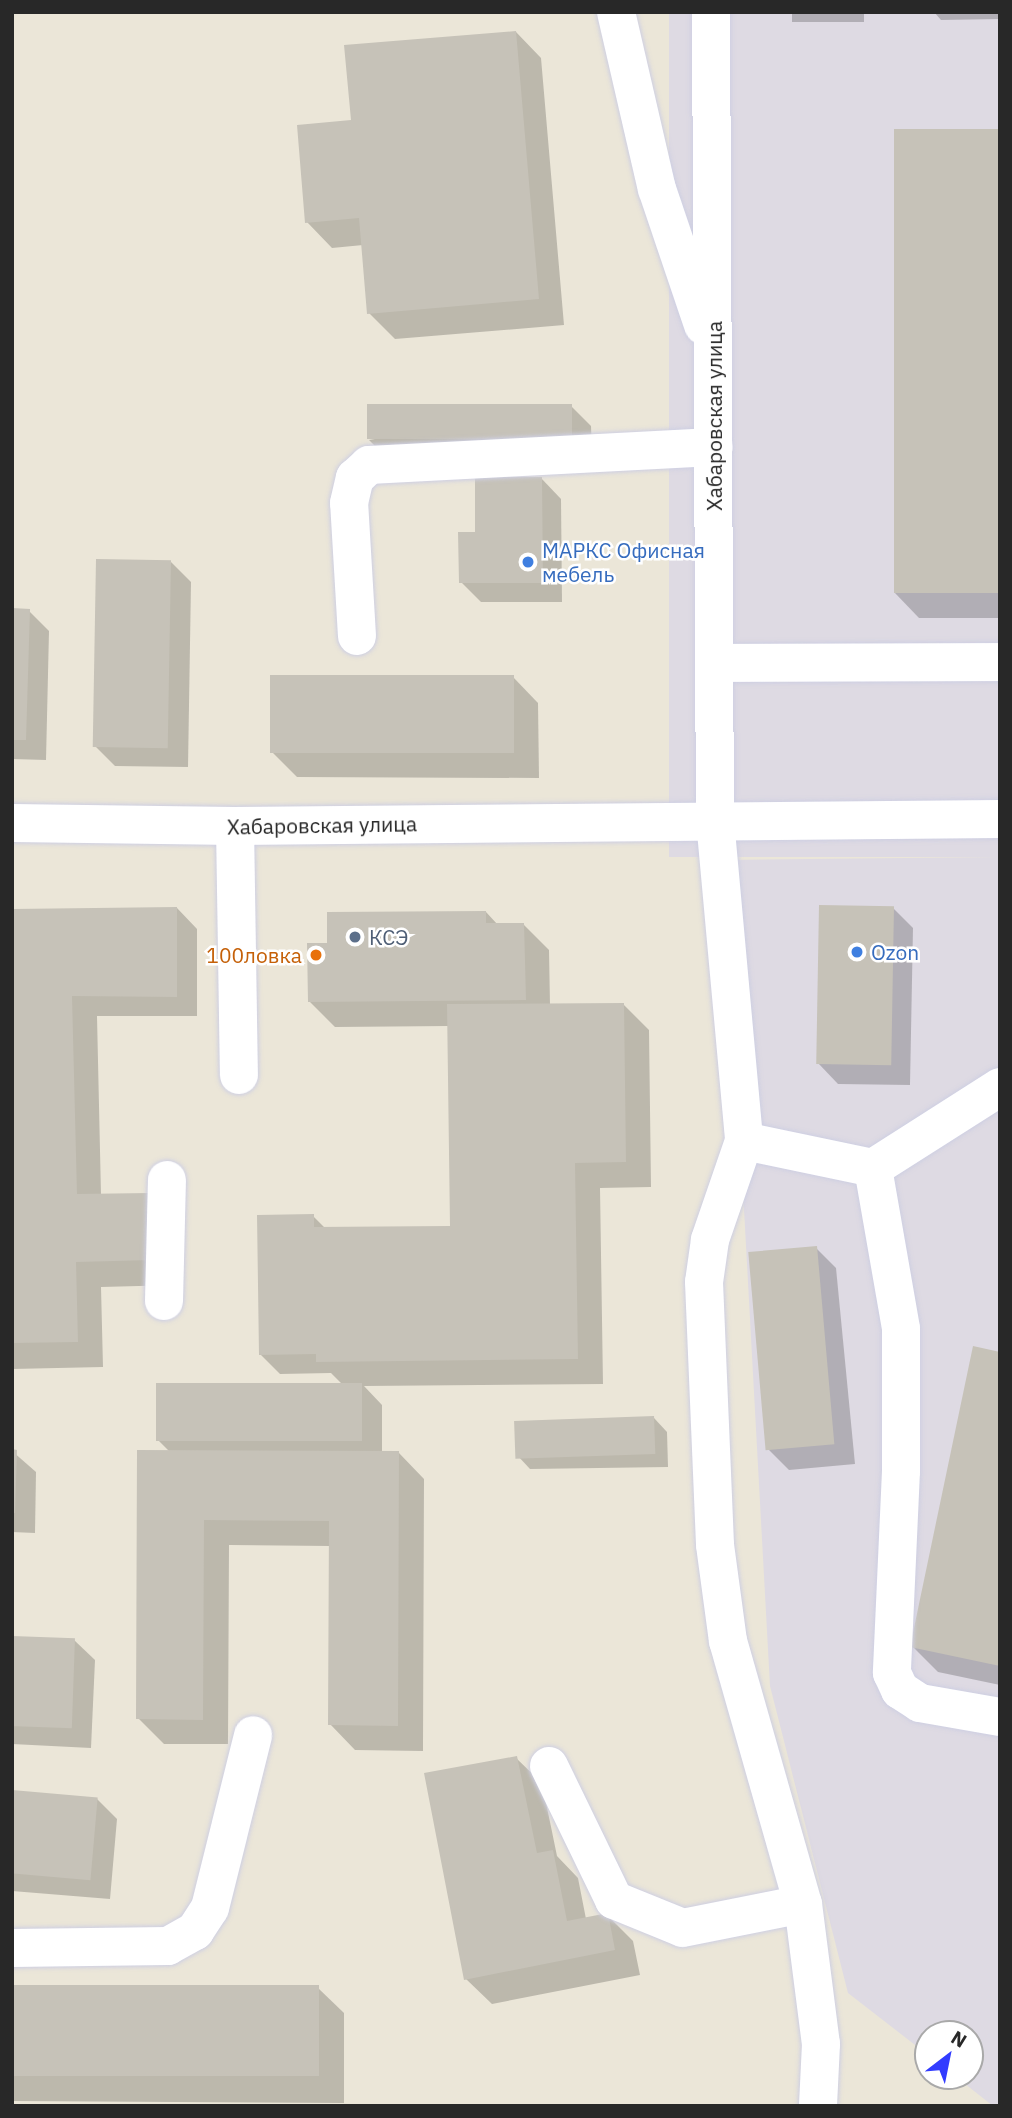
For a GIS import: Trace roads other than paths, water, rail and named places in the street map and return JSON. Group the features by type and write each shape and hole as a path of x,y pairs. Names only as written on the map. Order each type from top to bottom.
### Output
{"street":[{"path":"617,12 657,189 714,357"},
{"name":"Хабаровская улица","path":"711,12 715,820"},
{"path":"357,636 349,503 355,478 369,465 715,447"},
{"path":"716,663 1000,662"},
{"name":"Хабаровская улица","path":"12,823 235,826 1000,819"},
{"path":"715,820 744,1141 710,1240 704,1282 715,1545 728,1642 803,1904 821,2044 818,2106"},
{"path":"235,826 239,1075"},
{"path":"744,1141 873,1168 1000,1087"},
{"path":"873,1168 901,1329 901,1471 891,1673 900,1690 920,1703 1000,1717"},
{"path":"164,1301 167,1180"},
{"path":"12,1948 168,1946 195,1931 210,1908 253,1735"},
{"path":"549,1766 614,1900 683,1928 803,1904"}],"place":[{"name":"МАРКС Офисная мебель","path":"528,562"},
{"name":"КСЭ","path":"355,937"},
{"name":"Ozon","path":"857,952"},
{"name":"100ловка","path":"316,955"}]}
